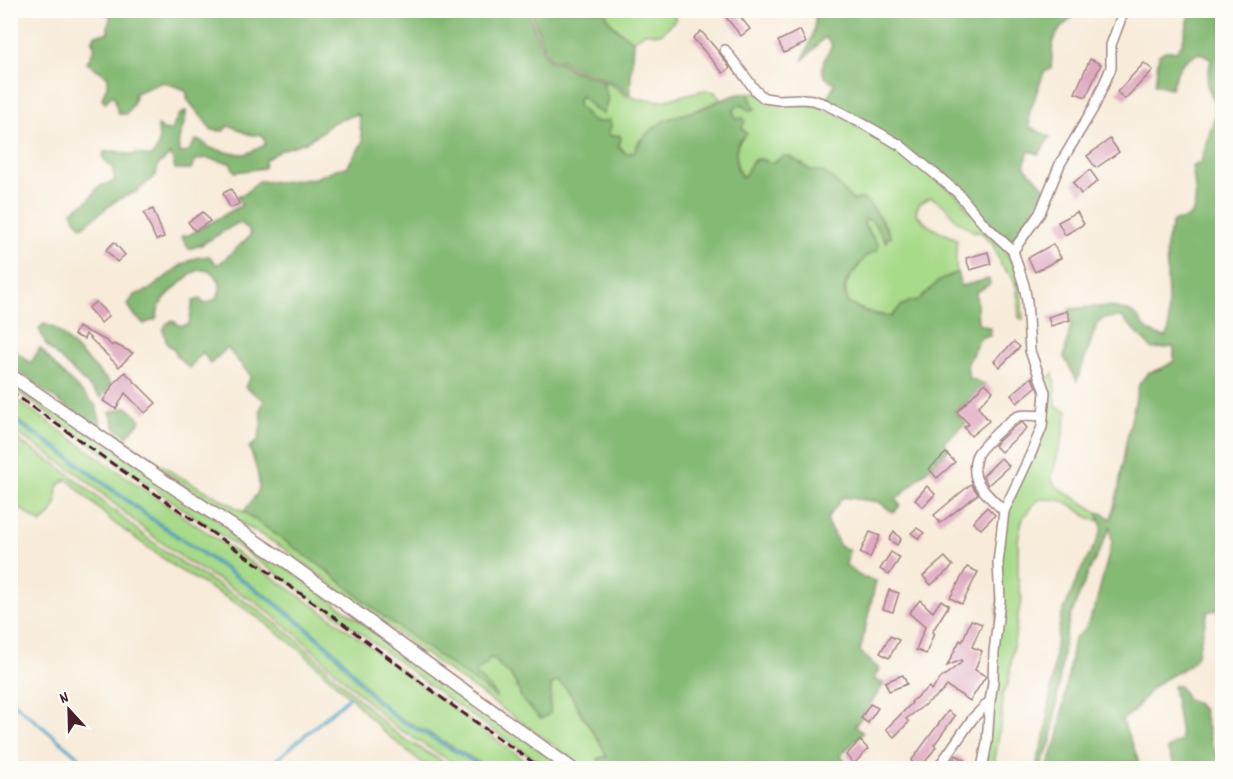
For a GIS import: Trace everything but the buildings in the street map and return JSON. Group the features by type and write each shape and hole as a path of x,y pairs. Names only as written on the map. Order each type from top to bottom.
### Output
{"street":[{"path":"1013,251 1040,213 1060,164 1094,107 1111,68 1111,45 1124,10"},
{"path":"725,50 764,98 803,99 819,102 869,126 900,145 958,193 983,223 1013,251 1027,302 1030,351 1045,392 1042,427 1004,511 998,563 1000,601 987,743 982,768"},
{"path":"10,375 158,477 288,562 571,768"},
{"path":"1004,511 976,479 977,454 1015,418 1042,416"},
{"path":"939,768 973,718 990,701"}],"green space":[{"path":"669,10 676,19 661,34 644,33 633,41 612,24 606,11"},
{"path":"96,11 528,11 543,52 550,61 560,62 573,70 602,81 608,99 603,114 582,96 578,98 578,105 592,121 610,120 611,126 608,134 620,135 621,140 618,146 626,154 634,152 645,136 665,121 730,97 748,93 755,109 749,110 738,105 733,111 736,119 743,118 745,121 742,128 747,134 738,142 736,150 737,169 742,178 752,163 758,159 772,163 784,156 791,157 810,170 823,172 854,201 860,199 868,202 891,237 886,238 887,243 872,221 865,219 864,225 879,246 876,251 866,256 846,282 844,291 848,303 869,312 891,317 901,306 919,300 939,281 957,272 961,286 989,279 990,284 976,292 978,324 991,328 990,336 980,340 967,365 969,378 985,384 955,413 966,423 944,442 949,449 896,500 900,505 894,513 879,502 843,497 828,517 828,524 840,546 849,550 846,565 864,578 876,581 860,652 879,669 874,679 884,684 855,726 863,733 840,756 852,768 602,768 598,758 607,757 605,751 570,694 558,681 551,685 550,713 541,719 522,700 510,674 501,668 495,659 489,658 486,665 475,673 496,697 385,618 326,570 244,512 257,494 259,486 249,447 257,442 259,437 262,420 260,410 264,400 245,387 251,376 227,348 210,364 203,352 189,368 167,344 163,330 167,323 173,321 181,326 189,324 193,301 200,299 203,303 208,303 217,298 220,284 216,276 204,270 194,272 162,302 156,319 144,324 128,305 134,295 149,290 180,266 195,258 209,256 218,265 248,238 251,234 240,223 201,245 189,249 181,236 189,235 242,205 237,197 246,193 259,181 279,182 315,178 347,167 363,142 358,114 334,122 306,142 281,150 265,160 264,168 235,172 230,163 205,158 196,160 191,169 175,169 171,154 158,165 156,175 136,192 117,200 82,227 72,211 89,200 98,187 115,181 113,169 103,158 104,152 115,151 132,155 137,153 150,157 158,146 158,125 163,130 170,131 179,115 186,111 179,142 180,153 188,152 196,140 210,148 231,153 246,154 265,145 261,134 251,135 228,126 223,131 212,130 187,99 187,93 183,89 163,82 135,93 134,103 126,114 118,114 114,96 111,96 105,103 102,98 108,77 87,63 95,47 92,42 95,35 108,33 111,16"},
{"path":"531,11 606,11 612,24 633,41 630,94 615,84 561,60 551,59 545,51"},
{"path":"816,11 1079,11 1060,29 1053,41 1051,69 1044,72 1029,114 1030,127 1050,137 1039,154 1029,151 1024,166 1045,188 1029,221 1010,245 938,172 826,101 835,83 826,78 823,70 824,61 832,45 825,37 802,61 812,36"},
{"path":"1191,11 1222,11 1221,610 1208,611 1197,655 1190,665 1151,689 1134,711 1122,720 1140,768 1047,768 1058,738 1074,638 1084,631 1095,607 1112,542 1110,527 1070,618 1065,637 1052,738 1040,768 1038,768 1037,762 1046,732 1061,617 1102,528 1097,512 1111,519 1139,384 1148,373 1174,361 1174,347 1152,349 1122,317 1104,318 1097,324 1077,381 1064,357 1071,323 1069,309 1106,307 1125,310 1133,314 1155,334 1166,337 1169,332 1166,245 1173,221 1187,218 1194,208 1196,194 1192,167 1201,162 1215,115 1214,100 1207,85 1211,58 1199,53 1187,59 1178,71 1171,88 1155,84 1159,55 1165,51 1176,51 1182,44"},
{"path":"602,81 637,99 663,101 703,90 715,92 721,100 663,122 639,141 634,152 626,154 608,134 611,126 592,121 578,105 578,98 582,96 594,110 604,108 607,98"},
{"path":"748,93 810,104 848,120 898,148 958,196 1004,250 1014,266 1021,290 1023,319 1019,318 1017,289 1012,277 1001,265 993,245 982,233 973,231 955,219 946,207 931,197 919,204 916,212 929,226 957,239 957,272 939,281 919,300 901,306 891,317 869,312 848,303 846,287 848,280 867,255 879,246 864,224 865,219 872,221 886,238 891,237 867,202 854,201 833,179 823,172 810,170 801,163 779,159 771,163 754,159 743,178 738,169 736,152 743,138 733,111 738,105 755,109"},
{"path":"44,324 56,329 111,384 101,398 47,346 39,329"},
{"path":"11,348 31,363 40,348 96,406 101,424 100,432 11,366"},
{"path":"1053,373 1056,407 1067,411 1051,479 1057,487 1097,512 1100,521 1087,517 1067,502 1052,499 1040,499 1024,516 1018,540 1018,575 1022,599 1008,685 1002,695 1002,713 994,766 985,768 1006,512 1044,428 1044,382"},
{"path":"11,378 247,540 565,768 547,768 448,699 335,614 11,387"},
{"path":"10,395 332,618 536,768 488,768 399,718 376,698 339,655 306,626 270,598 151,517 60,449 11,416"},
{"path":"127,407 141,420 128,435 115,426 110,412"},
{"path":"10,419 269,600 337,657 374,700 398,720 483,768 461,768 391,724 297,635 257,603 187,561 150,534 81,476 11,429"},
{"path":"115,426 128,435 125,440 175,474 244,512 326,570 385,618 480,679 475,673 489,658 495,659 514,679 522,700 550,706 551,685 557,681 568,690 604,748 607,757 598,758 602,768 586,768 422,652 285,549 123,445"},
{"path":"11,436 57,465 147,538 185,565 256,608 296,639 389,728 453,768 432,768 424,764 384,732 302,652 241,606 178,569 113,522 67,479 58,486 57,502 50,515 41,523 11,502"},
{"path":"1179,685 1187,699 1196,703 1203,710 1211,742 1217,756 1222,757 1222,768 1176,768 1167,750 1173,744 1181,741 1173,686"}],"waterway":[{"path":"10,418 59,450 151,518 269,599 338,656 375,699 399,720 485,768"},
{"path":"267,768 349,697"},
{"path":"10,700 92,768"}],"railway":[{"path":"10,391 333,616 446,701 541,768"}]}
